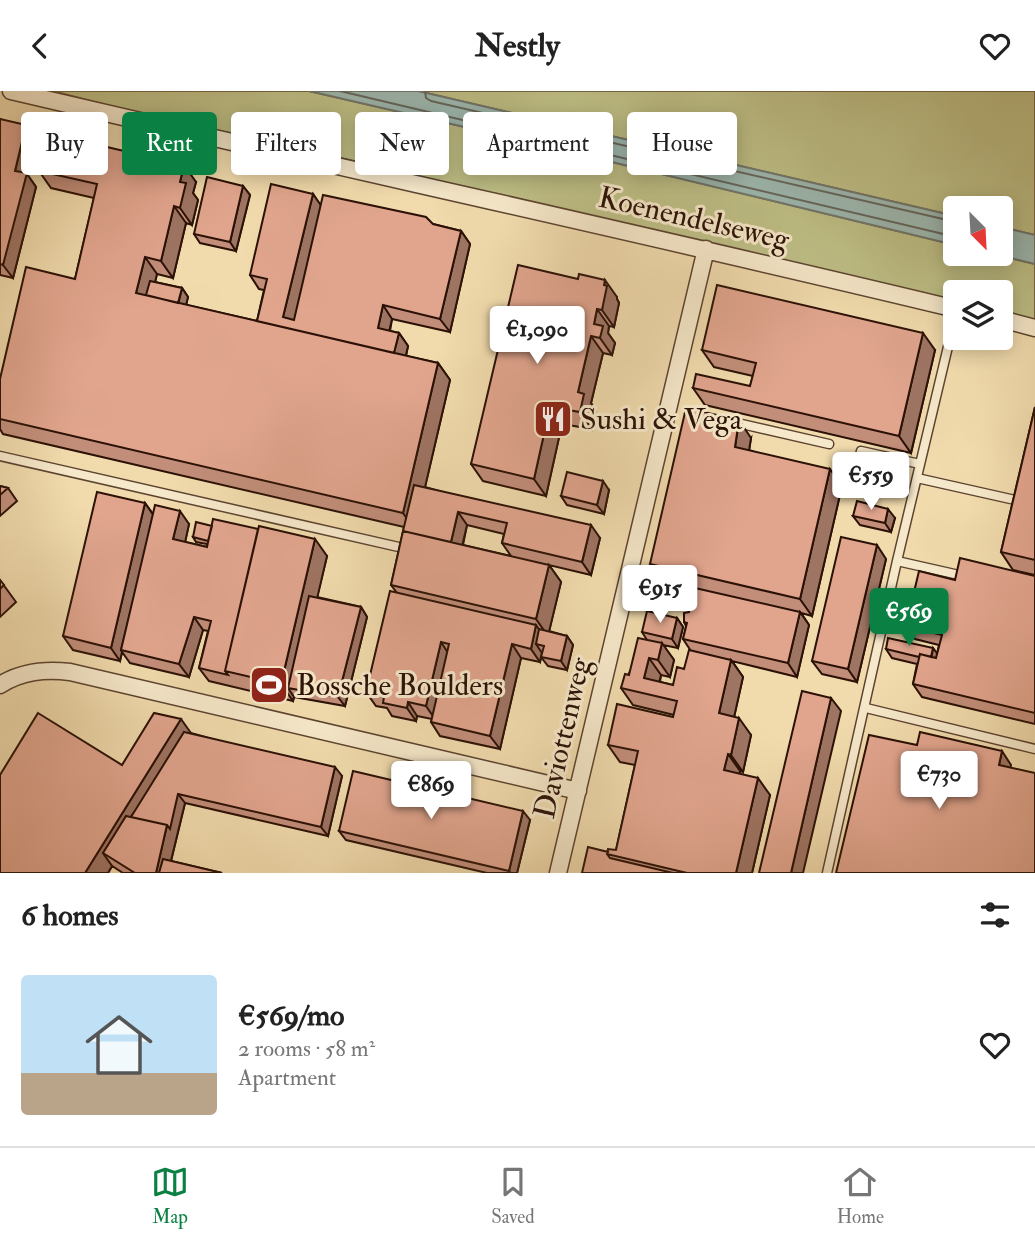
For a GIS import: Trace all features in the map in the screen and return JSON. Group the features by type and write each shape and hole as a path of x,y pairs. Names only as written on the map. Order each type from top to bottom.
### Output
{"street":[{"name":"Koenendelseweg","path":"11,91 706,249 943,308"},
{"name":"Daviottenweg","path":"558,873 674,408 706,249"},
{"path":"1013,323 1035,328"},
{"path":"0,685 18,675 46,669 70,672 578,791"}],"lane":[{"path":"827,873 947,350"},
{"path":"727,420 830,444"},
{"path":"854,482 861,451 920,464"},
{"path":"0,456 403,548"},
{"path":"917,478 1015,500"},
{"path":"897,561 959,575"},
{"path":"866,708 1035,749"}],"green space":[{"path":"53,91 309,91 400,112 355,112 355,162 341,158 341,112 231,112 231,133 217,130 217,112 132,112"},
{"path":"418,91 1035,91 1035,235 1013,230 1013,196 943,196 943,213 737,165 737,112 627,112 627,140 613,136 613,112 508,112"},
{"path":"449,123 463,127 463,175 613,175 613,162 627,166 627,175 666,175 943,242 943,266 1013,266 1013,259 1035,264 1035,320 1013,315 1013,280 943,280 943,298 413,175 449,175"}],"water":[{"path":"309,91 418,91 508,112 463,112 463,127 449,123 449,112 400,112"},
{"path":"613,136 627,140 627,166 613,162"},
{"path":"737,165 943,213 943,242 666,175 737,175"},
{"path":"1013,230 1035,235 1035,264 1013,259"}],"building":[{"path":"0,119 21,124 21,146 15,171 26,175 3,265 0,264"},
{"path":"108,147 122,151 122,175 182,175 180,182 186,183 180,208 174,206 161,261 145,257 136,293 438,363 403,513 0,419 0,379 26,267 75,279 97,184 57,175 108,175"},
{"path":"207,177 243,186 230,242 194,234"},
{"path":"271,184 313,194 283,317 294,320 323,195 426,217 433,224 461,231 440,319 383,305 378,328 399,333 394,353 257,321 267,279 250,275"},
{"path":"518,265 578,279 579,274 605,280 604,285 607,286 602,310 597,309 594,324 603,326 600,338 591,336 578,392 584,394 580,412 550,407 534,479 471,464"},
{"path":"150,281 182,288 178,303 146,295"},
{"path":"717,285 923,333 899,436 693,388 696,374 750,386 756,363 702,350"},
{"path":"1035,407 1035,560 1001,552"},
{"path":"686,408 739,420 735,447 830,469 800,599 650,564"},
{"path":"567,472 603,481 597,505 561,496"},
{"path":"414,485 591,525 582,562 502,543 507,523 458,512 451,542 403,531"},
{"path":"0,486 8,488 0,495"},
{"path":"97,492 145,503 111,648 63,636"},
{"path":"857,501 888,509 885,523 853,516"},
{"path":"155,505 180,511 173,539 207,547 213,519 258,529 225,671 228,675 199,668 211,621 194,617 179,664 121,650"},
{"path":"196,522 212,526 208,541 193,537"},
{"path":"259,526 315,539 281,684 225,671"},
{"path":"403,531 549,565 536,619 391,585"},
{"path":"841,537 877,545 848,669 812,661"},
{"path":"960,558 1035,576 1035,713 913,684 920,654 936,658 942,635 906,626 919,571 955,580"},
{"path":"695,588 800,612 788,663 683,639 687,623 684,622 684,613 689,612"},
{"path":"390,591 536,625 531,649 512,644 490,736 431,722 449,644 441,642 426,706 408,702 407,708 383,703 384,697 366,692"},
{"path":"309,596 361,607 338,697 288,688"},
{"path":"647,611 677,618 672,639 642,632"},
{"path":"539,629 567,636 561,661 541,657 544,646 536,644"},
{"path":"638,638 662,643 658,660 649,658 644,678 673,685 677,667 684,669 689,650 731,660 719,713 739,718 731,755 728,754 724,770 758,778 736,873 687,873 607,854 608,849 616,850 638,751 608,745 617,704 673,717 677,701 621,688 625,674 629,675"},
{"path":"888,638 933,648 931,657 920,654 919,657 886,649"},
{"path":"802,691 831,698 791,873 759,873"},
{"path":"38,713 122,765 154,713 181,719 85,873 0,873 0,775"},
{"path":"184,732 335,767 321,827 178,794 170,829 167,825 131,817"},
{"path":"920,732 1002,751 999,765 1035,773 1035,873 836,873 869,735 917,745"},
{"path":"353,771 523,811 509,871 339,831"},
{"path":"126,816 167,825 156,873 135,873 103,853"},
{"path":"588,847 608,852 610,858 673,873 582,873"},
{"path":"163,859 222,873 159,873"}],"place":[{"name":"Sushi & Vega","path":"553,419"},
{"name":"Bossche Boulders","path":"269,685"}]}
